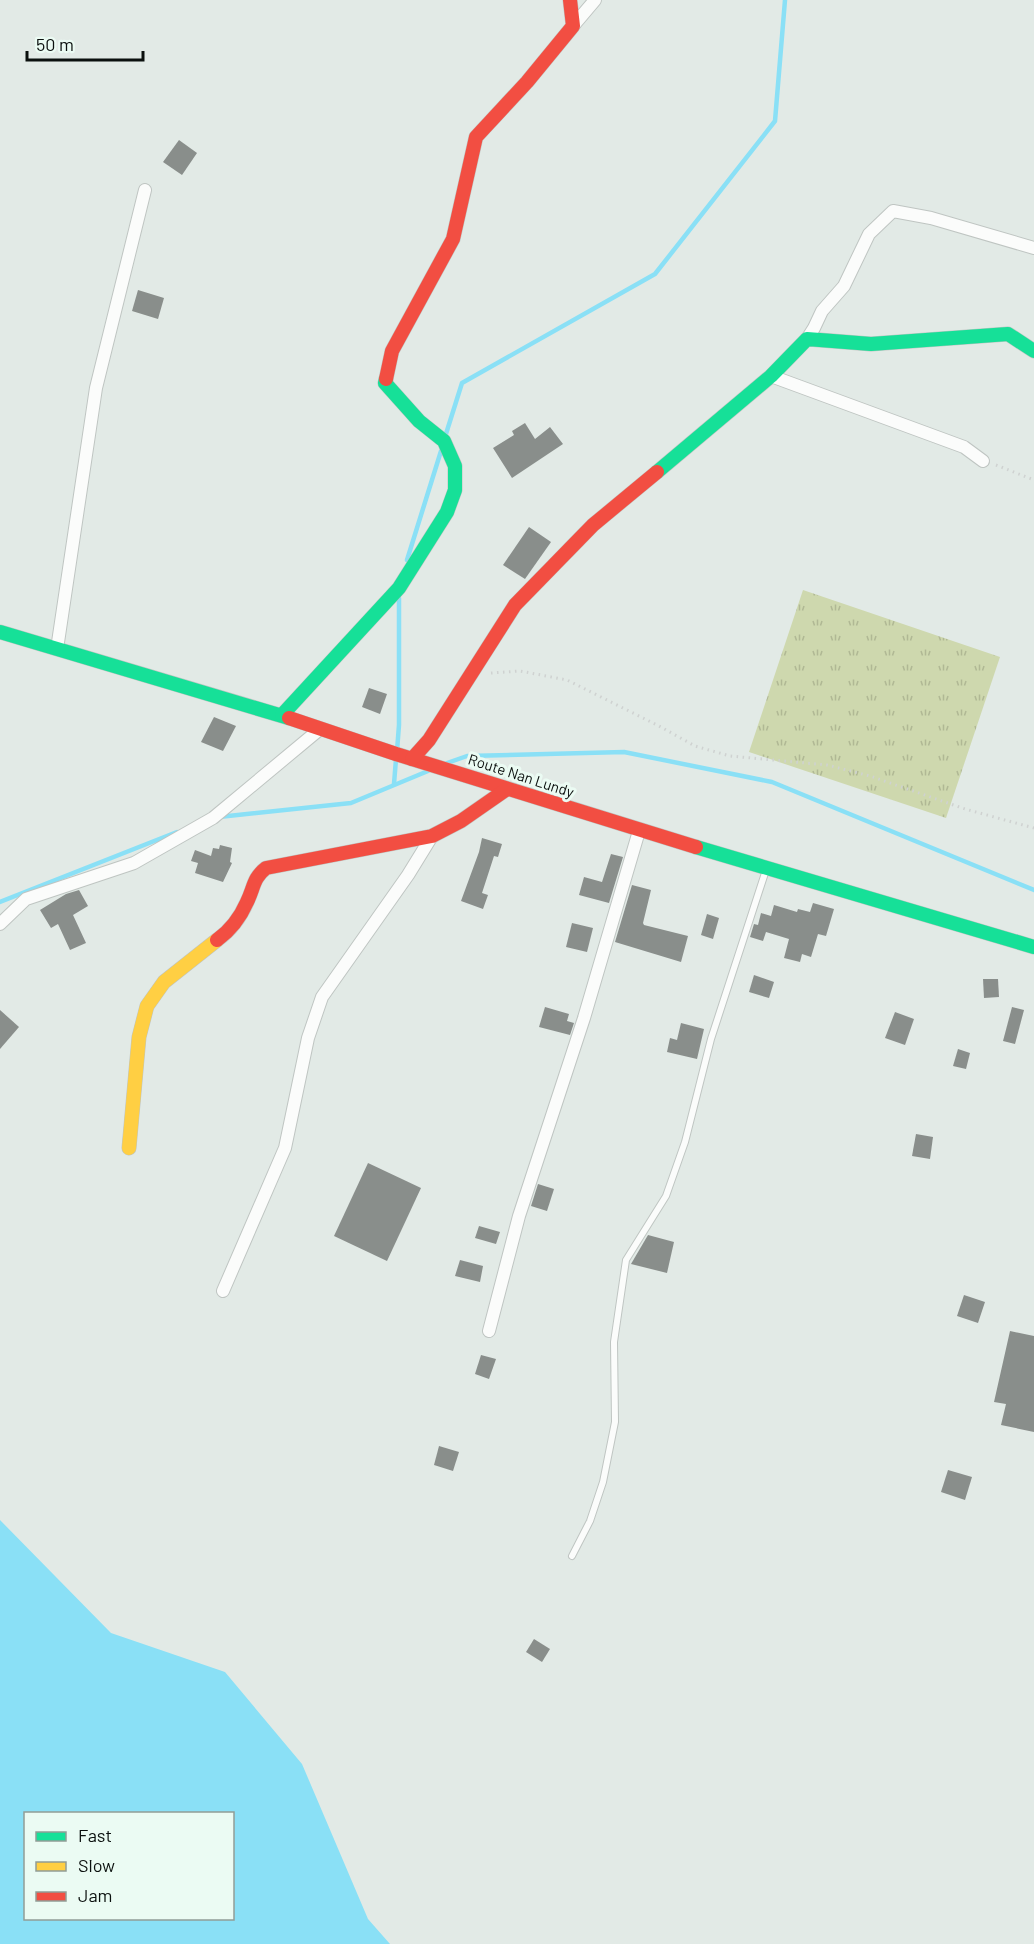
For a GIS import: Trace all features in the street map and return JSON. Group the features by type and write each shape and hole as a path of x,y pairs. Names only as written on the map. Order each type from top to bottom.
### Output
{"street":[{"path":"570,0 573,26"},
{"path":"282,715 399,588 447,512 454,490 455,466 444,441 419,421 385,383 392,351 453,239 476,137 527,82 595,0"},
{"path":"57,649 96,388 145,190"},
{"path":"412,759 429,740 515,605 570,546 593,525 771,376 807,339 822,311 844,286 869,234 893,211 932,218 1034,248"},
{"path":"807,339 871,344 1008,334 1034,351"},
{"path":"771,376 964,447 983,461"},
{"name":"Route Nan Lundy","path":"0,632 282,715 639,831 1034,947"},
{"path":"0,924 26,900 134,863 213,818 320,729"},
{"path":"129,1148 139,1037 147,1006 164,982 231,929 247,903 257,875 266,868 432,836 461,821 507,789"},
{"path":"489,1331 519,1216 584,1018 639,831"},
{"path":"223,1291 285,1148 308,1038 322,997 408,875 432,836"}],"lane":[{"path":"572,1556 594,1511 603,1482 615,1422 614,1342 626,1260 670,1186 685,1142 711,1039 766,869"}],"path":[{"path":"983,461 1034,480"},
{"path":"471,674 520,671 567,680 695,746 730,756 827,765 870,776 965,809 1034,828"}],"green space":[{"path":"803,590 1000,657 946,818 749,752"}],"water":[{"path":"0,1520 111,1633 225,1672 302,1764 368,1919 390,1944 0,1944"}],"building":[{"path":"179,140 197,153 182,175 163,162"},
{"path":"138,290 164,298 158,319 132,311"},
{"path":"525,423 535,439 550,427 563,444 512,478 493,448 514,435 512,431"},
{"path":"529,527 551,542 525,579 503,565"},
{"path":"369,688 387,694 380,714 362,707"},
{"path":"214,717 236,726 223,751 201,742"},
{"path":"482,838 502,844 498,857 494,856 482,893 488,895 483,909 461,901"},
{"path":"220,845 232,848 230,862 232,863 223,882 195,873 198,863 191,861 195,850 211,856 213,848 219,849"},
{"path":"611,854 623,857 609,903 579,895 584,877 602,882"},
{"path":"632,885 651,890 644,925 688,936 681,962 615,942"},
{"path":"79,890 88,906 73,915 86,943 70,950 58,924 51,928 40,910 66,894"},
{"path":"813,903 834,909 826,936 818,934 811,957 802,954 800,962 784,958 789,939 766,932 763,941 750,937 754,924 758,925 761,913 771,916 774,905 797,912 798,909 810,912"},
{"path":"707,914 719,918 713,939 701,935"},
{"path":"572,923 593,928 587,952 566,947"},
{"path":"754,975 774,982 769,998 749,992"},
{"path":"983,979 998,979 999,997 984,998"},
{"path":"545,1007 569,1014 567,1021 574,1023 570,1035 539,1027"},
{"path":"1012,1007 1024,1010 1015,1044 1003,1041"},
{"path":"0,1010 19,1027 0,1049"},
{"path":"895,1012 914,1019 905,1045 885,1038"},
{"path":"681,1023 704,1029 697,1059 667,1052 670,1038 677,1040"},
{"path":"958,1049 970,1053 966,1069 953,1066"},
{"path":"916,1134 933,1137 930,1159 912,1156"},
{"path":"368,1163 421,1188 387,1261 334,1236"},
{"path":"538,1184 554,1189 547,1211 531,1206"},
{"path":"479,1226 500,1232 496,1244 475,1238"},
{"path":"648,1235 674,1242 667,1273 631,1264"},
{"path":"460,1260 483,1266 480,1282 455,1276"},
{"path":"964,1295 985,1302 978,1323 957,1316"},
{"path":"1010,1331 1034,1336 1034,1432 1001,1425 1006,1404 994,1402"},
{"path":"481,1355 496,1359 489,1379 475,1374"},
{"path":"439,1446 459,1452 453,1471 434,1465"},
{"path":"948,1470 972,1477 965,1500 941,1492"},
{"path":"534,1639 550,1649 542,1662 526,1652"}],"waterway":[{"path":"445,437 462,383 655,274 775,121 785,0"},
{"path":"407,560 441,451"},
{"path":"397,751 399,598"},
{"path":"447,763 467,756 624,752 772,782 1034,890"},
{"path":"394,784 396,759"},
{"path":"219,817 351,803 428,771"},
{"path":"0,902 177,832"}],"traffic: fast":[{"path":"657,472 771,376 807,339 871,344 1008,334 1034,351"},
{"path":"282,715 399,588 447,512 455,490 455,466 444,441 419,421 385,383 386,379"},
{"path":"0,632 289,718"},
{"path":"696,847 1034,947"}],"traffic: slow":[{"path":"129,1148 139,1037 147,1006 164,982 217,940"}],"traffic: jam":[{"path":"386,379 392,351 453,239 476,137 527,82 573,26 570,0"},
{"path":"412,759 429,740 515,605 593,525 657,472"},
{"path":"289,718 396,754 696,847"},
{"path":"217,940 238,918 256,879 266,868 432,836 461,821 507,789"}]}
